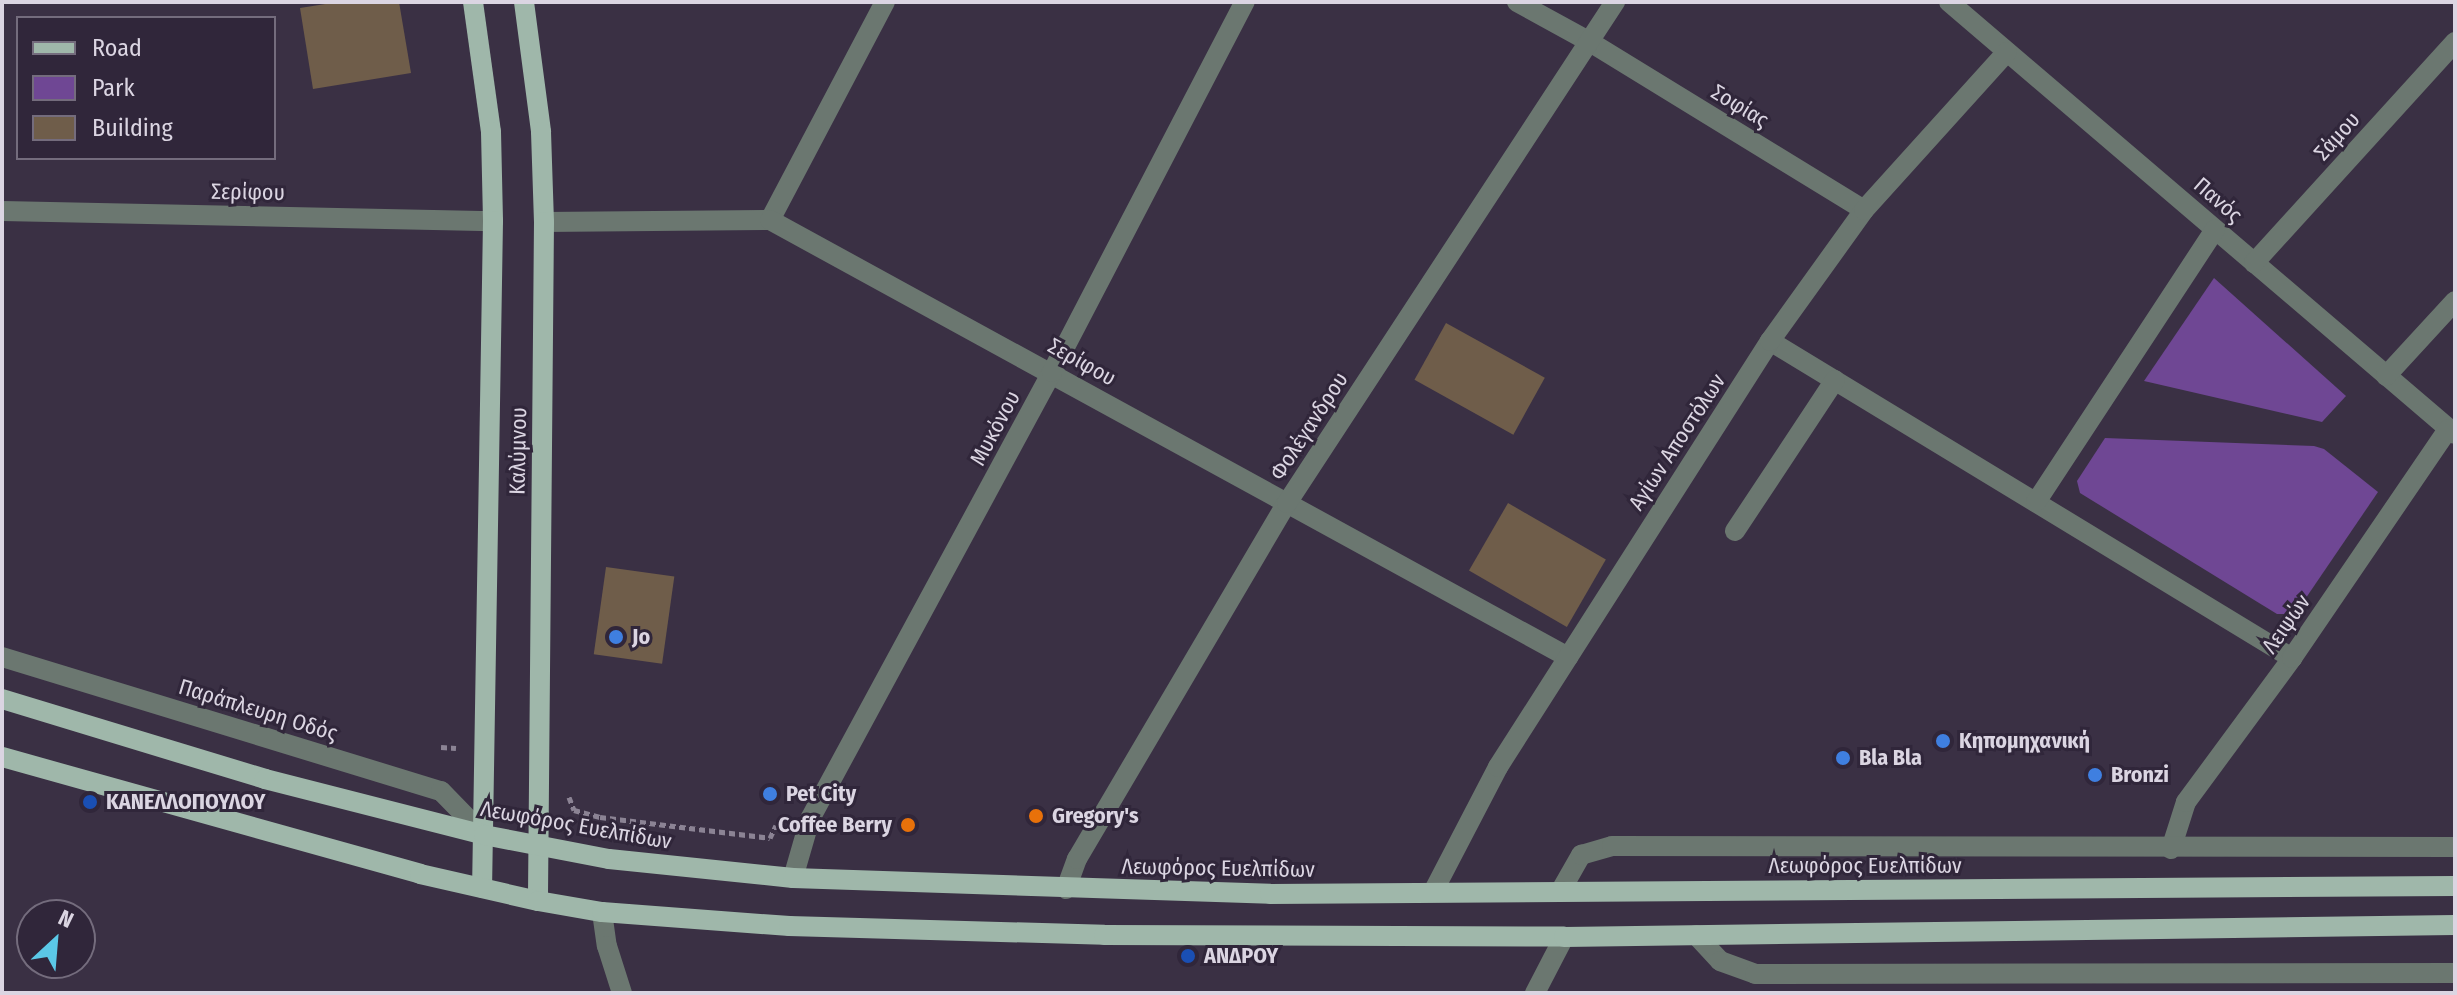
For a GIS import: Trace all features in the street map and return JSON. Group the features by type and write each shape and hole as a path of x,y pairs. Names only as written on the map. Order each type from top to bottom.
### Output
{"main road":[{"name":"Καλύμνου","path":"473,2 491,132 493,221 482,888"},
{"name":"Καλύμνου","path":"524,2 541,132 544,222 541,847 538,901"},
{"name":"Λεωφόρος Ευελπίδων","path":"2,699 265,779 484,835 609,859 793,878 1270,894 2455,886"},
{"path":"2,757 538,901 602,912 789,926 1104,935 1564,937 2455,925"}],"street":[{"path":"770,220 885,2"},
{"name":"Μυκόνου","path":"793,878 810,819 1052,372 1245,2"},
{"name":"Σοφίας","path":"1517,2 1590,42 1864,210"},
{"name":"Φολέγανδρου","path":"1066,889 1077,859 1287,503 1615,2"},
{"name":"Πανός","path":"1949,2 2452,431"},
{"name":"Σάμου","path":"2254,263 2455,42"},
{"name":"Αγίων Αποστόλων","path":"1433,892 1498,767 1770,341 1864,210 2007,52"},
{"name":"Σερίφου","path":"2,211 493,221"},
{"name":"Σερίφου","path":"544,222 770,220 1568,657"},
{"path":"2036,502 2215,229"},
{"path":"2386,376 2455,301"},
{"path":"1770,341 2292,658"},
{"path":"1735,531 1835,380"},
{"name":"Λειψών","path":"2171,849 2186,802 2452,431"},
{"name":"Παράπλευρη Οδός","path":"2,657 441,791 484,835"},
{"path":"1560,892 1581,855 1612,846 2455,847"},
{"path":"602,912 607,946 622,993"},
{"path":"1696,935 1720,961 1755,974 1942,983 2300,984 2455,973"},
{"path":"1535,993 1564,937"}],"path":[{"path":"567,784 574,810 600,817 770,838 781,816 810,819"}],"green space":[{"path":"2214,278 2346,396 2322,422 2144,381"},
{"path":"2105,438 2314,446 2324,449 2378,492 2295,614 2277,614 2080,493 2077,481"}],"building":[{"path":"338,2 399,2 411,73 313,89 300,8"},
{"path":"1446,323 1545,378 1513,435 1414,380"},
{"path":"1508,503 1606,560 1567,627 1469,571"},
{"path":"606,567 674,577 662,664 594,654"}],"place":[{"name":"Jo","path":"616,637"},
{"name":"Κηπομηχανική","path":"1943,741"},
{"name":"Bla Bla","path":"1843,758"},
{"name":"Bronzi","path":"2095,775"},
{"name":"Pet City","path":"770,794"},
{"name":"ΚΑΝΕΛΛΟΠΟΥΛΟΥ","path":"90,802"},
{"name":"Gregory's","path":"1036,816"},
{"name":"Coffee Berry","path":"908,825"},
{"name":"ΑΝΔΡΟΥ","path":"1188,956"}]}
